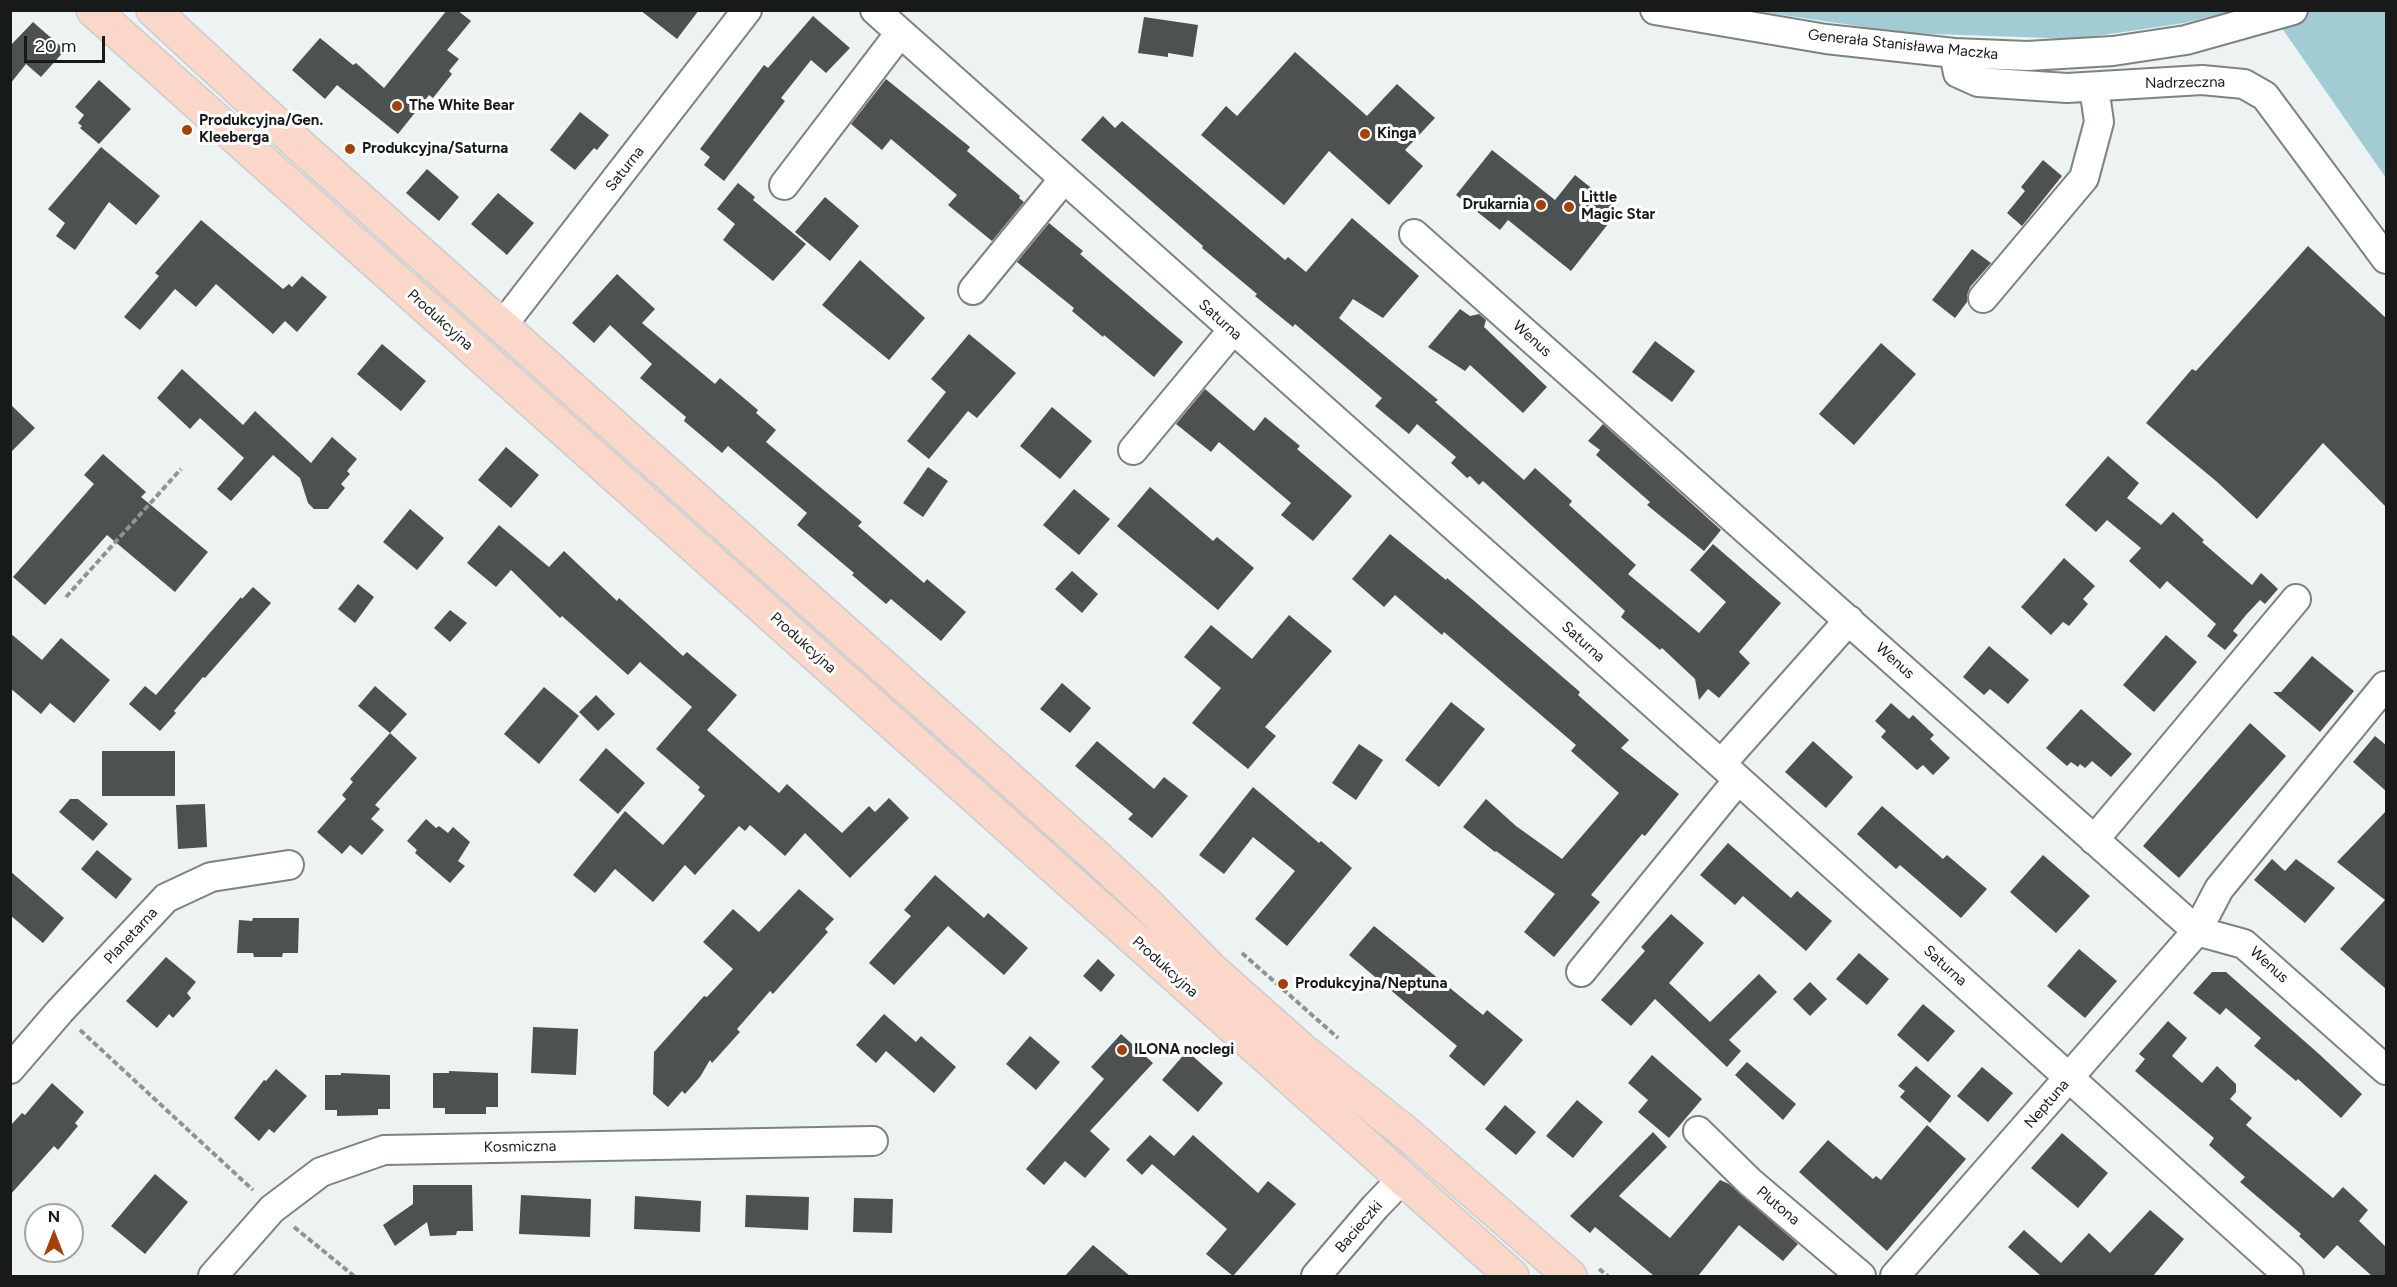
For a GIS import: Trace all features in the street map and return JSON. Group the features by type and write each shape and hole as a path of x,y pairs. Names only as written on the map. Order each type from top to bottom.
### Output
{"main road":[{"name":"Produkcyjna","path":"93,10 1512,1276"},
{"name":"Produkcyjna","path":"153,10 296,142 1090,851 1146,903 1210,969 1302,1050 1427,1151 1570,1276"},
{"path":"271,168 296,142"},
{"path":"1402,1179 1427,1151"}],"street":[{"name":"Saturna","path":"502,326 747,10"},
{"name":"Saturna","path":"875,10 1232,331 1729,772 2289,1276"},
{"name":"Generała Stanisława Maczka","path":"1655,10 1826,39 1954,53 2027,56 2114,51 2186,40 2293,10"},
{"path":"784,185 900,33"},
{"name":"Nadrzeczna","path":"1954,53 1958,74 1978,82 2067,88 2202,80 2244,84 2265,96 2386,259"},
{"path":"1983,298 2084,178 2099,122 2094,87"},
{"path":"973,290 1063,180"},
{"name":"Wenus","path":"1414,234 2197,931 2244,944 2386,1070"},
{"path":"1133,450 1232,331"},
{"path":"2094,840 2296,599"},
{"path":"1581,972 1729,772 1850,620"},
{"name":"Neptuna","path":"1895,1276 2197,931 2219,889 2385,686"},
{"name":"Planetarna","path":"10,1070 60,1011 166,898 211,877 289,865"},
{"name":"Plutona","path":"1698,1131 1750,1182 1861,1276"},
{"name":"Kosmiczna","path":"213,1276 272,1209 321,1172 384,1150 873,1141"},
{"name":"Bacieczki","path":"1316,1276 1402,1179"}],"path":[{"path":"66,597 181,469"},
{"path":"60,1011 272,1209 354,1276"}],"shaded area":[{"path":"1755,11 2233,11 2184,23 2077,39 1906,33"},
{"path":"2270,11 2386,11 2386,178"}],"building":[{"path":"447,10 457,10 471,21 447,50 459,59 449,71 452,74 433,98 429,95 398,134 337,85 325,99 292,70 320,38 353,65 356,63 384,88"},
{"path":"640,10 699,10 677,39"},
{"path":"813,16 850,48 826,73 811,60 781,98 785,101 724,181 704,165 710,157 700,149 764,65 768,68"},
{"path":"1144,17 1198,25 1193,57 1168,53 1168,57 1138,53"},
{"path":"33,22 65,50 41,77 26,64 10,84 10,46"},
{"name":"Kinga","path":"1295,52 1367,116 1397,84 1435,118 1405,150 1423,166 1389,205 1329,151 1284,205 1201,135 1226,106 1237,116"},
{"path":"886,79 970,147 967,151 1020,196 1019,198 1024,202 992,241 948,205 957,195 891,139 882,150 851,124"},
{"path":"99,80 131,109 99,144 80,128 82,126 78,123 84,115 75,107"},
{"path":"580,112 609,135 597,150 594,148 575,170 550,150"},
{"path":"1103,116 1115,128 1122,121 1285,260 1288,257 1306,272 1352,218 1419,276 1383,318 1353,299 1339,318 1438,400 1435,402 1524,480 1535,468 1572,501 1569,505 1636,565 1628,574 1699,633 1726,602 1690,570 1713,544 1781,603 1739,652 1750,663 1719,698 1708,689 1699,700 1695,679 1662,648 1660,650 1621,617 1625,611 1483,481 1479,485 1470,476 1467,478 1451,463 1456,457 1417,424 1409,434 1375,406 1382,398 1295,324 1293,327 1255,296 1257,294 1081,140"},
{"path":"101,147 160,196 136,225 109,202 75,250 56,236 65,223 48,209"},
{"name":"Drukarnia","path":"1492,150 1555,200 1575,175 1619,210 1571,271 1508,220 1500,230 1456,195"},
{"path":"2043,160 2062,176 2022,226 2007,213 2025,191 2021,187"},
{"path":"427,169 459,197 439,221 406,193"},
{"path":"738,183 755,197 753,200 806,244 773,281 723,240 735,224 717,209"},
{"path":"498,193 534,223 507,255 471,224"},
{"path":"825,197 859,226 830,261 795,232"},
{"path":"201,220 283,289 289,284 292,287 302,276 327,297 297,332 285,321 273,334 216,284 196,307 175,289 140,330 124,317 159,276 155,273"},
{"path":"1049,223 1083,251 1080,254 1183,342 1154,377 1072,311 1074,308 1017,262"},
{"path":"2308,246 2386,318 2386,507 2323,443 2257,519 2216,481 2146,423 2192,369 2196,371"},
{"path":"1972,249 1991,263 1970,287 1967,302 1955,318 1932,300"},
{"path":"860,260 925,318 889,360 822,305"},
{"path":"617,274 655,309 642,323 715,384 720,378 758,410 756,413 776,430 766,442 862,522 858,526 924,583 927,579 966,612 941,641 891,599 886,604 852,575 854,573 797,525 807,513 728,446 722,453 684,421 686,417 640,378 652,364 610,325 594,343 572,323"},
{"path":"1460,309 1470,316 1479,314 1486,320 1484,327 1547,387 1523,413 1470,365 1465,371 1428,347"},
{"path":"969,334 1016,373 977,418 968,411 929,459 907,441 946,392 931,379"},
{"path":"1655,341 1695,371 1672,402 1632,372"},
{"path":"1881,343 1916,374 1854,445 1819,414"},
{"path":"382,344 426,381 401,411 357,374"},
{"path":"182,369 243,425 255,411 311,463 332,437 357,459 347,471 350,474 341,484 345,488 328,509 314,509 308,503 300,478 273,455 231,501 217,489 244,458 200,418 190,429 157,398"},
{"path":"1205,389 1254,431 1265,417 1300,446 1297,449 1352,496 1313,541 1281,515 1291,503 1219,442 1211,452 1176,424"},
{"path":"10,404 35,428 10,453"},
{"path":"1052,407 1092,441 1060,479 1020,446"},
{"path":"1603,424 1721,530 1704,551 1647,505 1650,502 1596,455 1600,450 1588,441"},
{"path":"506,447 539,475 511,508 478,480"},
{"path":"103,454 146,492 141,497 208,552 175,592 107,535 45,605 13,577 94,484 84,475"},
{"path":"2108,456 2139,483 2127,498 2161,525 2173,512 2204,540 2202,542 2252,585 2261,573 2278,589 2265,604 2260,600 2246,615 2233,631 2238,635 2225,650 2207,636 2216,624 2167,581 2160,589 2129,561 2141,548 2107,520 2096,532 2065,505"},
{"path":"928,467 948,481 923,517 903,503"},
{"path":"1150,487 1213,541 1217,537 1254,568 1218,610 1117,526"},
{"path":"1074,489 1110,519 1079,555 1043,525"},
{"path":"410,509 444,538 417,570 383,542"},
{"path":"499,525 549,567 564,551 617,601 619,598 683,656 687,652 737,695 707,730 779,793 787,784 842,833 869,806 875,812 889,798 909,818 850,878 805,833 785,856 750,825 745,831 739,826 695,875 685,865 653,902 615,869 595,893 573,875 625,811 663,845 705,796 698,790 700,787 656,749 692,707 640,662 628,675 562,616 560,618 511,570 496,587 467,563"},
{"path":"1390,534 1446,580 1447,578 1580,692 1578,695 1629,740 1621,748 1679,794 1645,836 1642,834 1591,895 1600,902 1554,957 1524,932 1555,894 1463,827 1486,799 1516,826 1562,859 1619,793 1571,751 1576,745 1444,632 1442,635 1395,595 1384,607 1352,579"},
{"path":"2064,558 2095,586 2083,599 2088,604 2069,626 2063,622 2051,635 2021,607"},
{"path":"1072,571 1098,594 1082,613 1055,589"},
{"path":"358,584 374,597 355,623 338,609"},
{"path":"253,587 271,603 205,678 203,677 160,731 129,704 145,686 156,695 241,597 242,599"},
{"path":"450,610 467,623 450,642 434,628"},
{"path":"1289,615 1332,651 1265,727 1276,736 1248,769 1192,723 1221,688 1184,657 1211,625 1252,659"},
{"path":"10,633 42,660 61,638 110,680 74,723 50,703 41,714 10,688"},
{"path":"2166,635 2197,662 2154,712 2123,685"},
{"path":"1989,646 2029,680 2008,704 1990,689 1984,695 1963,677"},
{"path":"2312,656 2354,691 2320,732 2273,692 2281,692"},
{"path":"1062,683 1091,708 1070,733 1040,709"},
{"path":"375,686 407,714 390,733 358,706"},
{"path":"544,687 579,716 539,764 504,734"},
{"path":"596,695 615,714 598,731 579,712"},
{"path":"1451,702 1485,729 1439,787 1405,760"},
{"path":"1891,703 1909,719 1913,715 1934,735 1930,739 1950,758 1933,775 1923,765 1917,770 1881,737 1886,731 1875,721"},
{"path":"2081,709 2132,754 2111,777 2092,761 2085,768 2080,764 2078,767 2071,762 2067,766 2046,748"},
{"path":"2250,723 2286,756 2179,878 2143,846"},
{"path":"390,733 417,758 375,805 380,809 371,819 384,830 362,855 350,845 342,854 317,832 346,799 342,795 353,782 350,779"},
{"path":"2375,736 2386,745 2386,791 2353,762"},
{"path":"1097,741 1154,789 1164,777 1188,796 1152,838 1128,819 1133,814 1075,766"},
{"path":"1813,741 1853,777 1826,808 1785,772"},
{"path":"1359,744 1383,760 1356,800 1332,783"},
{"path":"606,748 645,783 618,814 579,780"},
{"path":"102,751 175,751 175,796 102,796"},
{"path":"1253,787 1352,868 1287,946 1255,919 1295,871 1253,837 1224,874 1199,855"},
{"path":"70,799 78,799 108,824 93,841 59,812"},
{"path":"205,804 207,847 178,849 176,805"},
{"path":"1882,806 1943,859 1947,855 1987,889 1961,918 1900,865 1896,869 1857,834"},
{"path":"2386,811 2386,989 2340,949 2385,900 2337,862"},
{"path":"426,819 436,828 439,826 448,833 453,827 470,842 458,861 465,866 450,883 415,853 417,850 407,841"},
{"path":"1728,843 1791,898 1797,891 1832,921 1806,951 1743,896 1735,905 1700,875"},
{"path":"97,850 132,879 116,899 81,869"},
{"path":"2043,855 2090,896 2056,933 2010,892"},
{"path":"2272,859 2285,871 2296,859 2335,888 2305,923 2254,880"},
{"path":"10,871 64,918 43,943 10,915"},
{"path":"935,875 984,918 988,913 1028,948 1004,975 948,926 894,985 869,963 911,916 904,910"},
{"path":"799,889 834,919 825,929 828,932 773,994 770,991 737,1029 740,1032 712,1063 710,1060 700,1077 685,1094 682,1091 668,1107 653,1094 654,1052 704,996 707,997 733,969 703,942 733,909 759,932"},
{"path":"1671,914 1704,943 1669,983 1710,1022 1759,974 1777,992 1729,1040 1741,1051 1727,1067 1655,999 1631,1026 1601,1000 1645,951 1641,947"},
{"path":"253,918 299,918 298,953 283,953 282,957 254,957 253,953 237,953 239,920 252,921"},
{"path":"1374,926 1483,1015 1487,1010 1523,1040 1484,1086 1449,1056 1457,1046 1349,955"},
{"path":"2079,949 2117,981 2085,1018 2047,986"},
{"path":"1859,953 1889,979 1867,1005 1836,979"},
{"path":"166,957 196,982 187,993 191,998 173,1018 169,1014 157,1028 126,1001"},
{"path":"1098,959 1115,975 1101,992 1083,976"},
{"path":"2212,972 2226,972 2362,1094 2341,1118 2298,1079 2296,1081 2254,1046 2261,1038 2226,1008 2220,1015 2193,993"},
{"path":"1810,982 1827,999 1810,1016 1793,999"},
{"path":"1923,1004 1955,1031 1928,1062 1897,1035"},
{"path":"884,1014 916,1042 921,1036 956,1067 934,1093 886,1051 876,1063 856,1045"},
{"path":"2168,1021 2187,1038 2172,1056 2202,1083 2217,1066 2236,1084 2236,1092 2230,1099 2252,1118 2246,1125 2333,1198 2343,1187 2368,1210 2359,1221 2386,1247 2386,1276 2372,1276 2337,1245 2324,1259 2299,1236 2301,1234 2240,1182 2245,1177 2209,1145 2214,1138 2135,1071 2145,1059 2139,1054"},
{"path":"533,1027 578,1029 576,1075 531,1073"},
{"path":"1121,1034 1153,1063 1090,1131 1110,1149 1085,1178 1065,1161 1044,1185 1026,1169 1104,1079 1091,1067"},
{"path":"1030,1036 1060,1062 1036,1090 1006,1064"},
{"path":"1187,1051 1223,1083 1198,1112 1162,1080"},
{"path":"1652,1055 1702,1099 1669,1138 1638,1112 1648,1100 1628,1083"},
{"path":"1747,1062 1796,1104 1783,1120 1735,1075"},
{"path":"1916,1066 1951,1096 1930,1123 1900,1097 1905,1091 1898,1086"},
{"path":"1982,1067 2013,1093 1988,1122 1957,1096"},
{"path":"276,1069 307,1096 274,1133 269,1129 259,1141 234,1118 264,1080 266,1081"},
{"path":"449,1071 498,1073 498,1107 486,1107 486,1114 445,1114 445,1108 433,1108 433,1073 449,1073"},
{"path":"341,1073 390,1075 390,1109 378,1109 378,1115 337,1116 337,1110 325,1110 325,1075 341,1075"},
{"path":"52,1083 84,1112 75,1123 78,1126 58,1150 54,1146 10,1195 10,1126 22,1113 25,1115"},
{"path":"1577,1100 1603,1122 1573,1158 1546,1136"},
{"path":"1505,1105 1536,1132 1516,1155 1485,1129"},
{"path":"1927,1125 1966,1159 1887,1251 1799,1172 1828,1140 1873,1179 1876,1176 1881,1180"},
{"path":"1653,1132 1667,1147 1619,1196 1670,1238 1720,1180 1729,1184 1798,1244 1783,1261 1739,1225 1698,1276 1654,1276 1595,1227 1590,1233 1570,1216"},
{"path":"2062,1133 2108,1173 2078,1208 2031,1168"},
{"path":"1150,1135 1174,1156 1193,1135 1258,1193 1268,1181 1296,1204 1233,1276 1206,1254 1227,1229 1152,1164 1142,1175 1126,1160"},
{"path":"155,1174 188,1202 145,1254 111,1226"},
{"path":"413,1185 472,1185 473,1231 457,1231 456,1235 430,1236 427,1222 395,1246 383,1225 413,1204"},
{"path":"521,1195 591,1199 590,1237 519,1234"},
{"path":"746,1195 809,1197 808,1230 745,1227"},
{"path":"635,1196 701,1201 700,1232 634,1229"},
{"path":"854,1198 893,1199 892,1233 853,1232"},
{"path":"2150,1210 2184,1239 2153,1276 2041,1276 2008,1247 2024,1230 2061,1263 2089,1233 2110,1253"},
{"path":"1093,1245 1130,1276 1065,1276"}],"place":[{"name":"The White Bear","path":"397,106"},
{"name":"Produkcyjna/Gen. Kleeberga","path":"187,130"},
{"name":"Kinga","path":"1365,134"},
{"name":"Produkcyjna/Saturna","path":"350,149"},
{"name":"Drukarnia","path":"1541,205"},
{"name":"Little Magic Star","path":"1569,207"},
{"name":"Produkcyjna/Neptuna","path":"1283,984"},
{"name":"ILONA noclegi","path":"1122,1050"}]}
